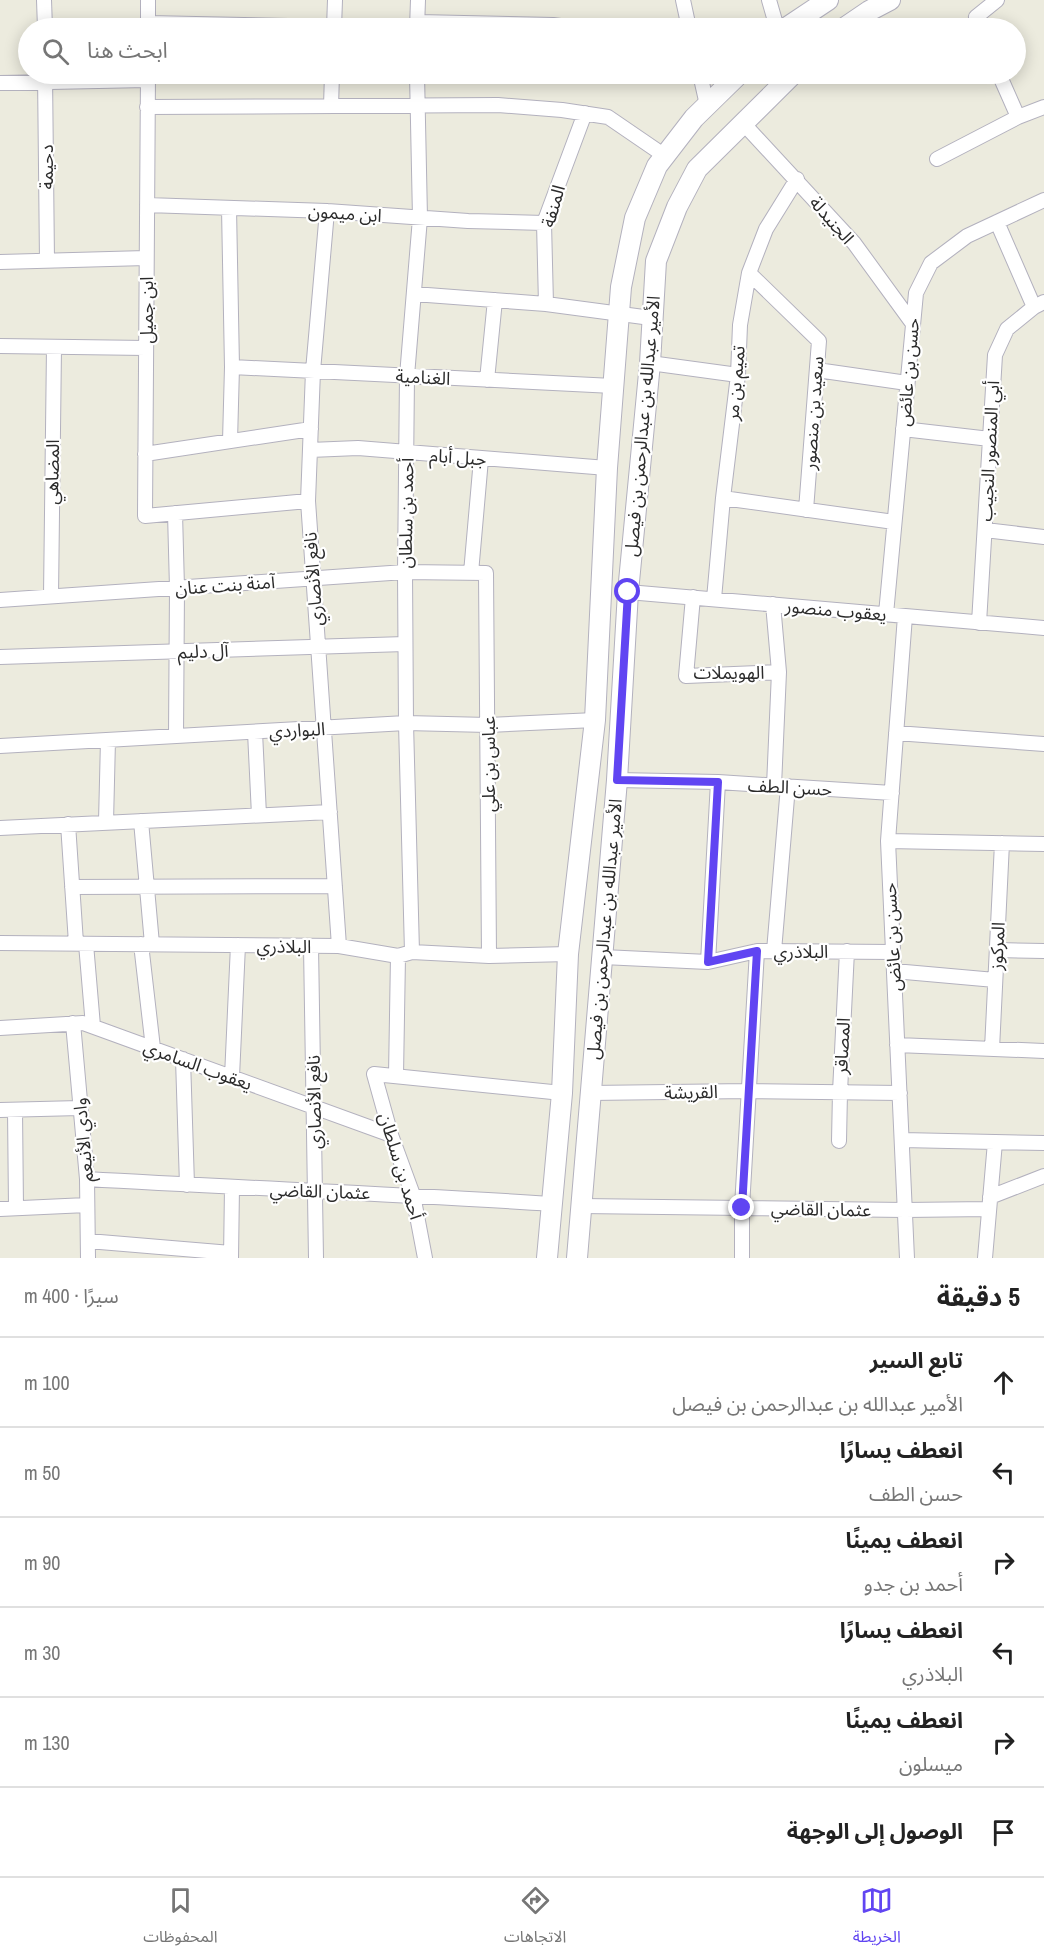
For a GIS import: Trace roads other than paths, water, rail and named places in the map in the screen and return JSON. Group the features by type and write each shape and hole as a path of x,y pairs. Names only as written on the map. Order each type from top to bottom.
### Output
{"main road":[{"path":"798,18 819,0"},
{"path":"801,18 828,0"},
{"path":"859,18 890,0"},
{"name":"الأمير عبدالله بن عبدالرحمن بن فيصل","path":"547,1258 562,1093 568,954 595,720 607,468 621,287 635,218 657,166 694,118 729,84"},
{"name":"الأمير عبدالله بن عبدالرحمن بن فيصل","path":"577,1258 603,957 617,780 628,592 650,363 656,261 677,207 697,169 783,84"}],"street":[{"path":"44,0 45,18"},
{"path":"148,0 148,18"},
{"path":"334,0 334,18"},
{"path":"418,0 418,18"},
{"path":"683,0 687,18"},
{"path":"769,0 774,18"},
{"path":"976,18 997,0"},
{"path":"0,83 18,81"},
{"name":"دحيمة","path":"45,84 47,261"},
{"name":"ابن جميل","path":"147,84 145,516 308,501"},
{"path":"331,106 332,84"},
{"name":"أحمد بن سلطان","path":"417,84 420,218 407,376 405,954 396,1076 374,1074 413,1195 425,1258"},
{"path":"702,84 707,105"},
{"path":"1003,84 1018,117"},
{"path":"147,107 498,105 585,113 608,117 665,156"},
{"path":"937,159 1018,117 1044,107"},
{"name":"المنفة","path":"546,304 544,223 585,113"},
{"name":"الجنيدلة","path":"743,123 854,243 913,324"},
{"name":"تميم بن مر","path":"714,599 723,498 738,375 740,325 749,273 766,229 797,179"},
{"name":"حسن بن عائض","path":"886,614 916,292 931,263 967,236 1044,201"},
{"name":"ابن ميمون","path":"147,205 327,211 420,218 544,223"},
{"path":"229,208 232,366 230,441"},
{"name":"نافع الأنصاري","path":"327,211 313,371 308,501 339,946"},
{"path":"997,222 1039,304"},
{"path":"0,262 146,258"},
{"name":"سعيد بن منصور","path":"749,273 819,341 806,510"},
{"path":"414,294 546,304 651,318"},
{"path":"487,380 495,300"},
{"name":"أبي المنصور النجيب","path":"979,623 995,355 1007,329 1039,304"},
{"path":"0,346 146,348"},
{"name":"المضاهي","path":"51,596 54,347"},
{"path":"650,363 738,375"},
{"name":"الغنامية","path":"232,366 613,386"},
{"path":"817,370 907,383"},
{"path":"145,454 311,429"},
{"path":"903,429 990,439"},
{"name":"جبل أبام","path":"310,450 358,448 607,468"},
{"path":"471,573 481,459"},
{"path":"723,498 894,522"},
{"path":"175,513 176,736"},
{"path":"985,530 1044,537"},
{"name":"آمنة بنت عنان","path":"0,600 405,572 486,573"},
{"name":"عباس بن علي","path":"486,573 489,956"},
{"name":"يعقوب منصور","path":"628,592 1044,628"},
{"name":"الهويملات","path":"693,597 686,676 779,672 773,604"},
{"name":"حسن بن عائض","path":"905,616 888,841 907,1258"},
{"name":"آل دليم","path":"0,657 405,644"},
{"path":"774,786 779,672"},
{"name":"البواردي","path":"0,746 406,723 488,724 595,720"},
{"path":"255,732 259,815"},
{"path":"896,733 1044,744"},
{"path":"106,822 108,740"},
{"name":"حسن الطف","path":"617,780 718,782 892,793"},
{"path":"708,962 718,782"},
{"path":"774,951 788,786"},
{"path":"0,828 330,812"},
{"path":"141,821 147,887 147,944 153,1048"},
{"path":"68,824 72,887 93,1026"},
{"path":"888,841 1044,844"},
{"name":"المركوز","path":"992,1049 1002,843"},
{"path":"72,887 335,886"},
{"name":"البلاذري","path":"0,943 339,946 405,954 489,956 568,954"},
{"path":"232,1077 238,945"},
{"name":"نافع الأنصاري","path":"311,946 316,1258"},
{"path":"997,950 1044,951"},
{"path":"742,1258 742,1208 757,951"},
{"name":"البلاذري","path":"603,957 708,962 757,951 893,952"},
{"name":"المصاقر","path":"839,1141 847,951"},
{"path":"894,971 995,980"},
{"name":"وادي الأنيعم","path":"73,1023 87,1179 88,1258"},
{"name":"يعقوب السامري","path":"0,1028 83,1023 392,1135"},
{"path":"897,1045 1044,1051"},
{"path":"183,1059 187,1185"},
{"path":"396,1076 562,1093"},
{"name":"القريشة","path":"590,1093 748,1091 900,1093"},
{"path":"0,1110 81,1108"},
{"path":"15,1110 16,1208"},
{"path":"902,1140 1044,1143"},
{"path":"985,1258 995,1142"},
{"name":"عثمان القاضي","path":"580,1206 905,1210 990,1203 1044,1176"},
{"name":"عثمان القاضي","path":"87,1179 553,1204"},
{"path":"88,1241 231,1256 232,1187"},
{"path":"0,1209 87,1205"}]}
